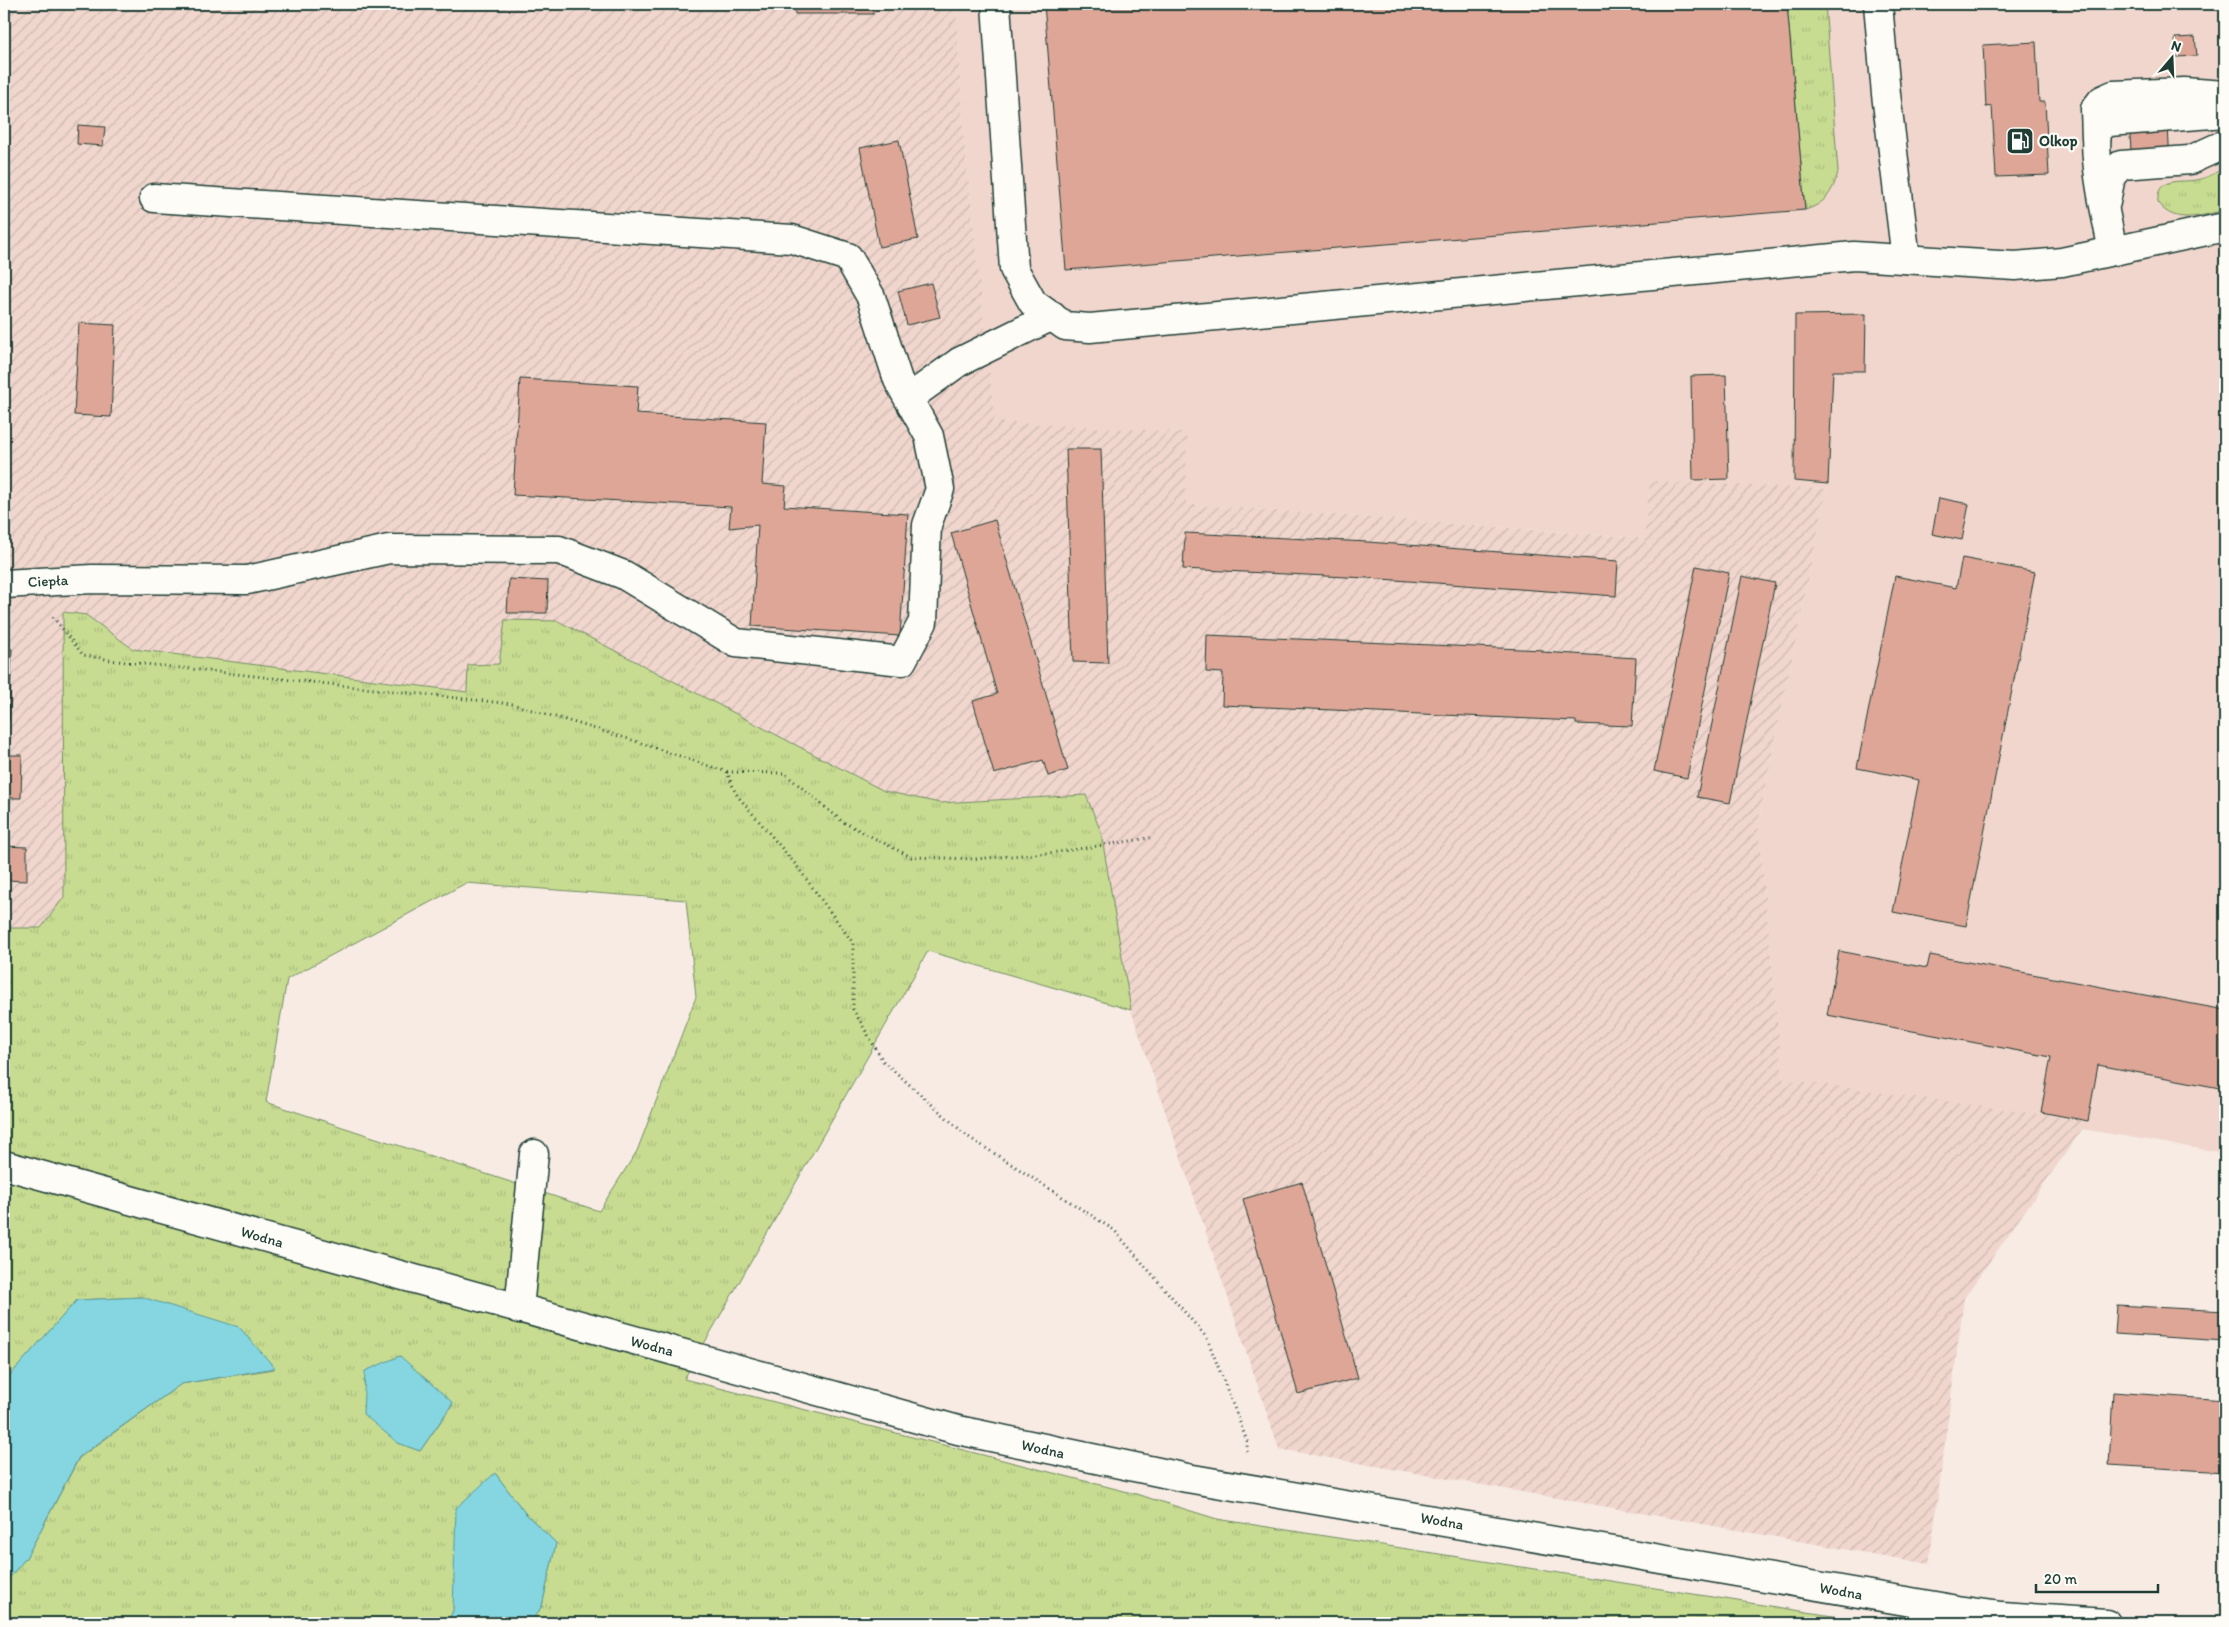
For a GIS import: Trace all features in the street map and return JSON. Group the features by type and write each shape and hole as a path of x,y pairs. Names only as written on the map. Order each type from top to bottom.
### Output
{"street":[{"path":"996,4 1014,269 1033,303 1065,326 1090,328 1854,256 2015,266 2062,262 2225,227"},
{"path":"1878,4 1886,94 1906,259"},
{"path":"2113,251 2098,172 2095,109 2102,100 2113,95 2184,92 2225,95"},
{"path":"2096,138 2099,129 2109,122 2195,117 2225,113"},
{"path":"2105,210 2111,176 2120,165 2190,160 2225,144"},
{"path":"154,198 792,239 848,257 871,297 898,380 909,398 959,362 1052,316"},
{"name":"Ciepła","path":"14,583 92,579 247,580 389,549 559,550 624,575 736,642 902,661 923,622 928,525 940,489 929,436 909,398"},
{"path":"519,1309 534,1154"},
{"name":"Wodna","path":"4,1165 958,1430 1168,1474 1958,1610 2001,1616 2106,1623"}],"path":[{"path":"14,583 83,655 117,661 512,704 629,738 727,772 784,773 843,822 911,857 975,859 1058,852 1150,838"},
{"path":"727,772 736,794 796,865 853,943 853,1009 883,1061 967,1136 1114,1230 1206,1338 1247,1441 1245,1487"}],"shaded area":[{"path":"4,4 956,4 963,129 995,422 1187,432 1186,504 1644,538 1650,481 1827,489 1758,823 1783,1079 2088,1121 1964,1298 1929,1564 1279,1449 1131,1010 1101,832 1086,795 940,803 884,791 558,621 499,664 468,692 133,649 86,615 64,612 64,897 41,928 4,928"},
{"path":"956,4 2225,4 2225,1153 1783,1079 1758,823 1827,489 1650,482 1645,538 1186,504 1186,432 995,423 963,129"}],"green space":[{"path":"1787,4 1825,4 1838,172 1834,186 1823,201 1805,210"},
{"path":"2225,167 2225,210 2198,216 2181,217 2172,215 2158,203 2158,194 2164,185 2176,181 2200,179"},
{"path":"63,612 86,615 133,649 467,692 468,665 499,664 505,620 558,621 884,791 940,803 1086,795 1101,832 1131,1010 928,951 684,1379 1136,1494 1217,1519 1877,1623 531,1623 542,1606 556,1543 525,1513 495,1473 453,1611 447,1623 4,1623 4,1584 26,1558 79,1458 181,1384 274,1369 142,1297 77,1300 4,1382 4,928 41,928 64,897","holes":["466,883 686,900 696,997 637,1151 599,1211 266,1102 287,979","453,1404 420,1451 398,1443"]}],"water":[{"path":"142,1297 239,1327 275,1368 181,1384 79,1457 26,1558 4,1584 4,1382 77,1300"},
{"path":"400,1356 453,1403 420,1451 398,1443 363,1414 365,1371"},
{"path":"495,1473 525,1513 556,1543 542,1606 531,1623 447,1623 453,1611 456,1508"}],"building":[{"path":"795,4 873,4 873,14 795,14"},
{"path":"1044,4 1787,4 1805,210 1066,270"},
{"path":"2195,37 2197,56 2176,57 2175,38"},
{"name":"Olkop","path":"2036,42 2039,102 2045,102 2049,175 1996,177 1992,106 1986,107 1983,45"},
{"path":"2166,89 2170,163 2132,165 2127,91"},
{"path":"78,125 105,127 103,146 77,144"},
{"path":"899,140 918,239 879,247 860,148"},
{"path":"931,283 940,317 907,325 898,291"},
{"path":"1866,314 1865,371 1833,371 1828,484 1794,481 1795,315"},
{"path":"79,323 115,325 111,417 74,415"},
{"path":"1726,375 1729,479 1693,480 1691,376"},
{"path":"520,379 638,386 636,414 766,422 762,484 786,486 784,506 908,514 900,636 752,626 758,525 729,528 731,507 513,495"},
{"path":"1066,449 1101,449 1108,663 1073,662"},
{"path":"1939,498 1969,504 1962,540 1932,534"},
{"path":"995,520 1068,770 1048,776 1043,760 994,774 973,701 997,694 951,533"},
{"path":"1185,533 1368,542 1618,561 1616,596 1367,578 1183,569"},
{"path":"1962,558 2035,572 1966,926 1893,912 1919,780 1857,768 1895,576 1956,588"},
{"path":"1696,566 1729,573 1687,778 1654,771"},
{"path":"1742,576 1775,583 1730,803 1697,797"},
{"path":"509,579 548,581 547,613 507,613"},
{"path":"1207,635 1543,650 1542,652 1636,658 1632,726 1576,724 1576,721 1222,705 1223,673 1206,672"},
{"path":"4,648 12,649 9,721 4,721"},
{"path":"4,755 22,755 21,798 4,798"},
{"path":"4,846 27,847 27,881 4,880"},
{"path":"1839,951 1927,968 1930,955 2225,1010 2225,1089 2098,1065 2088,1121 2041,1112 2051,1057 1827,1015"},
{"path":"1302,1182 1358,1378 1298,1394 1243,1199"},
{"path":"2117,1305 2225,1311 2225,1341 2115,1334"},
{"path":"2113,1392 2225,1400 2225,1472 2109,1465"}],"place":[{"name":"Olkop","path":"2020,141"}]}
